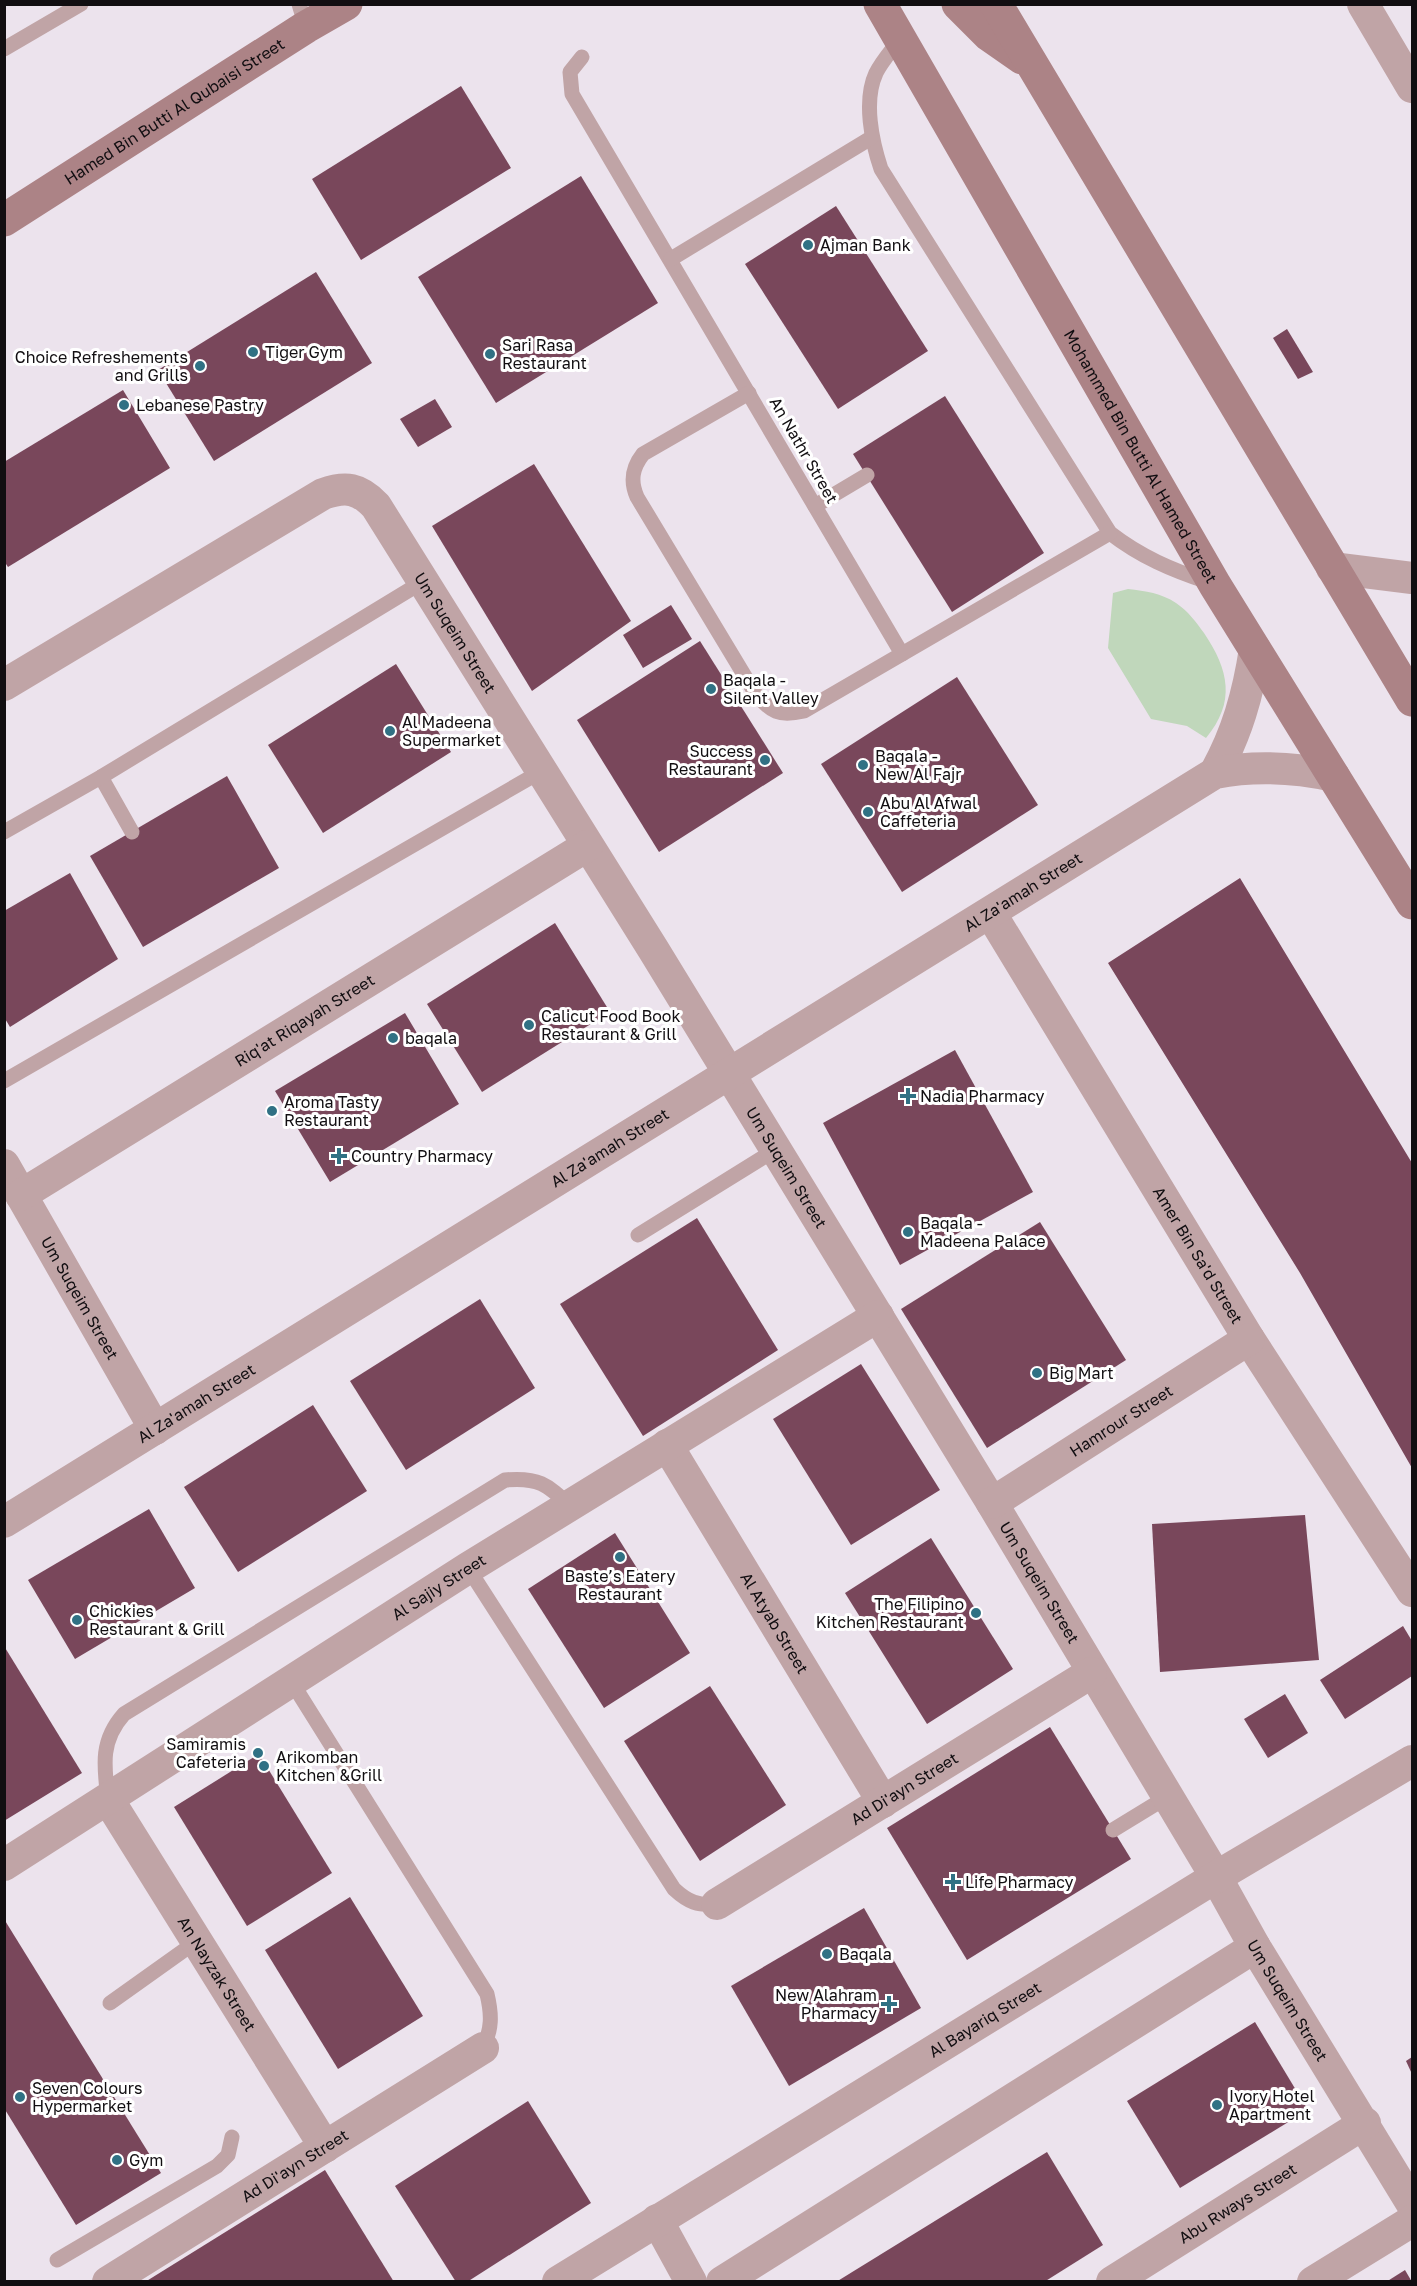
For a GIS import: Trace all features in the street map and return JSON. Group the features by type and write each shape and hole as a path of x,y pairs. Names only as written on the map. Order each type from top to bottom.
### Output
{"street":[{"name":"Hamed Bin Butti Al Qubaisi Street","path":"4,220 303,16 346,4"},
{"name":"Mohammed Bin Butti Al Hamed Street","path":"880,4 1215,585 1413,903"},
{"path":"958,4 989,35 1031,64"},
{"path":"996,4 1332,568 1411,689"},
{"path":"1363,4 1413,87"},
{"name":"Um Suqeim Street","path":"4,685 323,494 338,489 354,489 376,506 540,772 653,949 729,1077 878,1316 1216,1877 1255,1947 1413,2204"},
{"path":"1332,568 1413,578"},
{"name":"Al Za'amah Street","path":"1215,773 1232,742 1243,712 1255,649"},
{"name":"Al Za'amah Street","path":"4,1522 729,1077 1215,773 1246,767 1276,767 1334,776"},
{"name":"Riq'at Riqayah Street","path":"21,1195 587,846"},
{"name":"Amer Bin Sa'd Street","path":"991,914 1249,1339 1413,1591"},
{"name":"Um Suqeim Street","path":"4,1165 155,1430"},
{"name":"Al Sajiy Street","path":"4,1865 468,1568 878,1316"},
{"name":"Hamrour Street","path":"992,1503 1249,1339"},
{"name":"Al Atyab Street","path":"667,1445 883,1802"},
{"name":"Ad Di'ayn Street","path":"717,1904 1092,1673"},
{"name":"Al Bayariq Street","path":"558,2282 1216,1877 1413,1761"},
{"name":"An Nayzak Street","path":"108,1799 326,2148"},
{"path":"722,2282 1255,1947"},
{"name":"Ad Di'ayn Street","path":"108,2282 483,2048"},
{"name":"Abu Rways Street","path":"1112,2282 1365,2123"},
{"path":"657,2220 691,2282"},
{"path":"1312,2282 1413,2221"}],"lane":[{"path":"4,49 81,4"},
{"path":"900,39 875,75 870,107 871,138 881,170 1110,533 1135,552 1161,566 1215,585"},
{"name":"An Nathr Street","path":"582,57 570,72 572,94 902,654"},
{"path":"671,259 871,138"},
{"path":"749,393 643,453 637,461 632,479 637,497 755,693 775,712 788,715 804,711 1110,533"},
{"path":"815,506 867,475"},
{"path":"4,832 101,777 424,581"},
{"path":"4,1082 540,772"},
{"path":"101,777 132,832"},
{"path":"638,1235 775,1150"},
{"path":"108,1799 104,1771 106,1746 111,1728 124,1714 505,1480 528,1478 548,1485 570,1506"},
{"path":"468,1568 674,1889 686,1900 701,1905 717,1904"},
{"path":"291,1681 487,1994 491,2012 491,2031 483,2048"},
{"path":"1113,1830 1167,1797"},
{"path":"110,2003 197,1941"},
{"path":"57,2260 217,2166 228,2155 232,2137"}],"green space":[{"path":"1128,589 1159,595 1176,603 1195,621 1219,660 1226,686 1225,699 1216,725 1206,738 1187,726 1151,719 1108,648 1113,593"}],"building":[{"path":"461,86 511,168 361,260 312,179"},
{"path":"581,176 658,303 496,403 418,277"},
{"path":"836,206 928,351 838,409 745,264"},
{"path":"316,272 372,363 214,461 158,370"},
{"path":"1287,329 1313,372 1298,379 1273,338"},
{"path":"123,390 170,468 8,567 4,561 4,462"},
{"path":"945,396 1044,553 952,612 853,454"},
{"path":"435,399 452,427 418,447 400,419"},
{"path":"534,464 631,621 532,691 432,526"},
{"path":"671,605 692,639 643,668 623,635"},
{"path":"700,641 783,773 659,852 577,720"},
{"path":"396,664 451,752 323,833 268,745"},
{"path":"957,677 1038,805 902,892 821,764"},
{"path":"227,776 279,868 143,947 90,856"},
{"path":"70,873 118,959 10,1027 4,1017 4,911"},
{"path":"1240,878 1412,1163 1412,1468 1300,1273 1108,963"},
{"path":"555,923 610,1012 482,1092 427,1004"},
{"path":"405,1013 459,1104 330,1182 275,1091"},
{"path":"955,1050 1033,1192 900,1265 823,1123"},
{"path":"697,1218 778,1350 643,1436 560,1304"},
{"path":"1040,1222 1126,1360 987,1448 901,1309"},
{"path":"480,1299 535,1388 406,1470 350,1381"},
{"path":"861,1364 940,1490 851,1545 773,1419"},
{"path":"313,1405 367,1491 238,1572 184,1487"},
{"path":"149,1509 195,1588 75,1659 28,1580"},
{"path":"1305,1515 1319,1660 1160,1672 1152,1524"},
{"path":"615,1533 690,1653 604,1708 528,1589"},
{"path":"931,1538 1013,1669 927,1724 845,1593"},
{"path":"1403,1626 1412,1641 1412,1676 1345,1719 1320,1680"},
{"path":"4,1646 82,1773 4,1821"},
{"path":"710,1686 786,1805 700,1861 624,1741"},
{"path":"1285,1694 1308,1733 1268,1758 1244,1719"},
{"path":"1050,1727 1131,1859 967,1960 887,1828"},
{"path":"259,1754 332,1873 247,1926 174,1807"},
{"path":"350,1897 423,2016 338,2069 265,1950"},
{"path":"864,1908 921,2008 789,2086 731,1986"},
{"path":"4,1919 161,2173 76,2225 4,2108"},
{"name":"Ivory Hotel Apartment","path":"1255,2022 1308,2110 1180,2188 1127,2101"},
{"path":"1412,2057 1412,2074 1406,2061"},
{"path":"528,2101 591,2203 467,2282 456,2282 395,2186"},
{"path":"1047,2152 1103,2245 1044,2282 836,2282"},
{"path":"325,2170 394,2282 145,2282"},
{"path":"1405,2270 1412,2282 1386,2282"}],"place":[{"name":"Ajman Bank","path":"808,245"},
{"name":"Tiger Gym","path":"253,352"},
{"name":"Sari Rasa Restaurant","path":"490,354"},
{"name":"Choice Refreshements and Grills","path":"200,366"},
{"name":"Lebanese Pastry","path":"124,405"},
{"name":"Baqala - Silent Valley","path":"711,689"},
{"name":"Al Madeena Supermarket","path":"390,731"},
{"name":"Success Restaurant","path":"765,760"},
{"name":"Baqala - New Al Fajr","path":"863,765"},
{"name":"Abu Al Afwal Caffeteria","path":"868,812"},
{"name":"Calicut Food Book Restaurant & Grill","path":"529,1025"},
{"name":"baqala","path":"393,1038"},
{"name":"Nadia Pharmacy","path":"908,1096"},
{"name":"Aroma Tasty Restaurant","path":"272,1111"},
{"name":"Country Pharmacy","path":"339,1156"},
{"name":"Baqala - Madeena Palace","path":"908,1232"},
{"name":"Big Mart","path":"1037,1373"},
{"name":"Baste’s Eatery Restaurant","path":"620,1557"},
{"name":"The Filipino Kitchen Restaurant","path":"976,1613"},
{"name":"Chickies Restaurant & Grill","path":"77,1620"},
{"name":"Samiramis Cafeteria","path":"258,1753"},
{"name":"Arikomban Kitchen &Grill","path":"264,1766"},
{"name":"Life Pharmacy","path":"953,1882"},
{"name":"Baqala","path":"827,1954"},
{"name":"New Alahram Pharmacy","path":"889,2004"},
{"name":"Seven Colours Hypermarket","path":"20,2097"},
{"name":"Ivory Hotel Apartment","path":"1217,2105"},
{"name":"Gym","path":"117,2160"}]}
